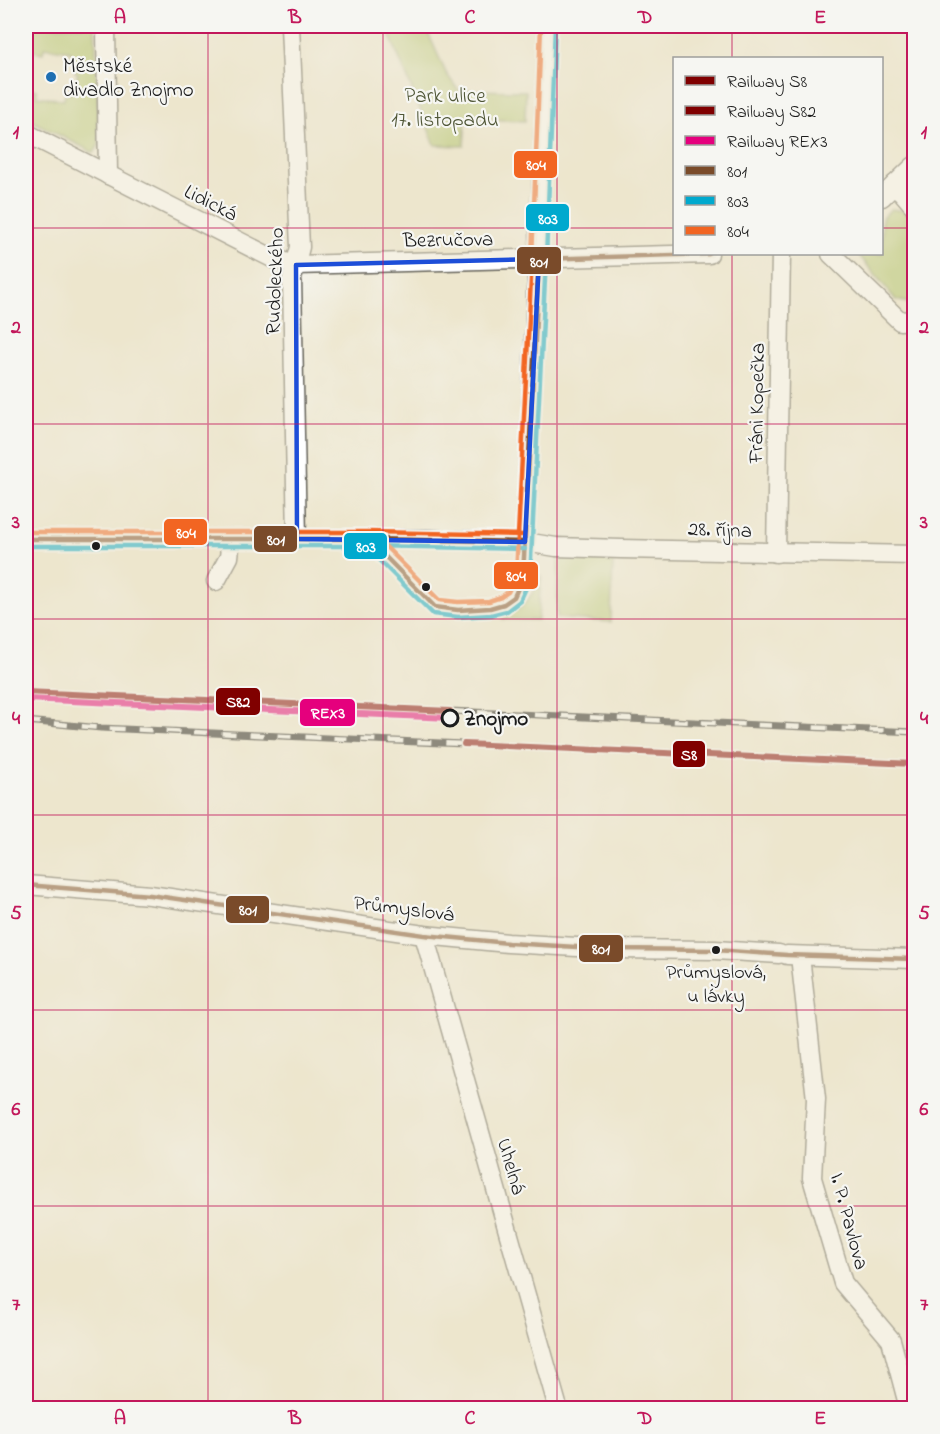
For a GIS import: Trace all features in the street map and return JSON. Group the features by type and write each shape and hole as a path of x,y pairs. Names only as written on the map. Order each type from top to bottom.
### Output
{"street":[{"path":"106,26 108,175"},
{"name":"Rudoleckého","path":"290,26 300,247 292,278 297,538"},
{"path":"525,542 548,26"},
{"name":"Lidická","path":"26,133 274,259 296,265"},
{"path":"883,196 915,166"},
{"path":"895,184 915,206"},
{"name":"Bezručova","path":"296,265 675,255"},
{"name":"Fráni Kopečka","path":"776,553 781,255"},
{"path":"832,255 900,321 915,320"},
{"name":"28. října","path":"26,539 297,538 525,542 556,547 915,555"},
{"path":"216,581 229,558 231,539"},
{"name":"Průmyslová","path":"26,885 150,895 424,935 600,948 715,950 915,959"},
{"name":"Uhelná","path":"424,935 558,1408"},
{"name":"I. P. Pavlova","path":"788,955 816,1099 812,1178 843,1283 891,1340 909,1408"}],"highlighted area":[{"path":"539,259 525,542 297,539 296,265"}],"green space":[{"path":"26,26 95,26 99,145 94,153 26,118 26,88 37,90 37,96 64,100 65,93 71,94 78,73 75,72 77,59 71,58 71,51 44,47 43,53 26,50"},
{"name":"Park ulice 17. listopadu","path":"386,26 425,26 446,73 458,90 526,91 525,121 466,118 464,146 435,145"},
{"path":"891,209 905,211 914,222 914,304 896,300 859,255 883,255 883,217"},
{"path":"558,558 613,559 611,622 557,618"},
{"path":"541,575 538,620 503,619 501,616 515,611 526,602"}],"railway":[{"path":"450,711 914,732"},
{"path":"26,721 101,728 464,744"}],"rail line":[{"name":"S82","path":"26,692 450,711"},
{"name":"REX3","path":"26,699 450,718"},
{"name":"S8","path":"464,744 914,764"}],"transit line":[{"name":"804","path":"373,534 439,600 489,601 508,592 516,575 541,26"},
{"name":"803","path":"363,544 433,614 458,617 491,615 507,611 520,601 530,579 555,26"},
{"name":"801","path":"368,539 435,607 458,610 490,608 504,604 514,597 523,577 539,259 675,255"},
{"name":"804","path":"26,532 368,532 525,535"},
{"name":"801","path":"26,539 368,539 525,542"},
{"name":"803","path":"26,546 368,546 525,549"},
{"name":"801","path":"26,885 150,895 424,935 508,943 611,949 715,950 914,959"}],"place":[{"name":"Městské divadlo Znojmo","path":"51,77"},
{"name":"Znojmo","path":"450,718"},
{"name":"Průmyslová, u lávky","path":"716,950"}]}
